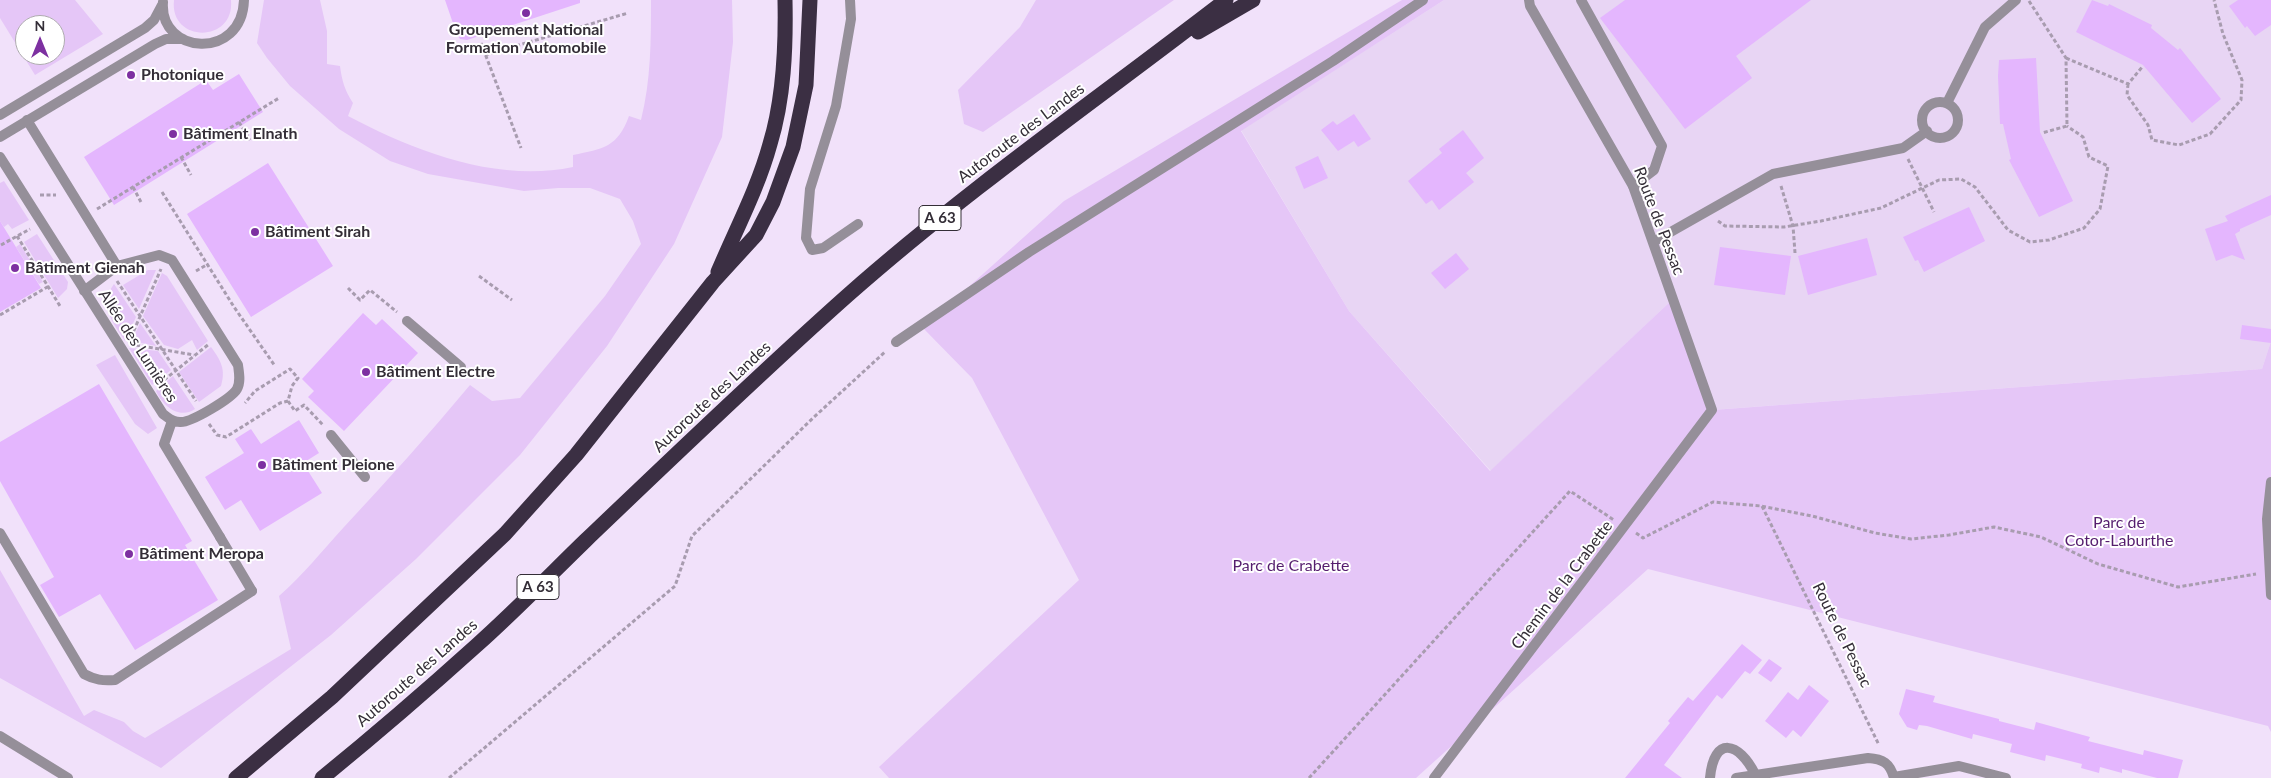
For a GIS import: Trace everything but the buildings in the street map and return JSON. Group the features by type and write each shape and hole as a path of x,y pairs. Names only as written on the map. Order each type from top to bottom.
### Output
{"highway":[{"path":"714,282 752,194 770,144 780,99 786,44 785,0"},
{"path":"236,778 332,697 505,534 576,455 714,282 756,235 773,202 793,147 806,84 810,0"},
{"path":"1145,63 1226,0"},
{"path":"1145,63 1253,0"},
{"name":"Autoroute des Landes","path":"322,778 382,729 479,643 746,387 850,293 1016,157 1145,63"}],"street":[{"path":"0,137 166,39 183,39 195,44 208,44 220,41 231,34 239,24 244,12 244,0"},
{"path":"850,0 851,19 836,106 810,189 806,238 812,250 823,248 858,224"},
{"path":"896,342 1029,252 1334,61 1423,0"},
{"name":"Route de Pessac","path":"1529,0 1530,6 1633,186 1712,410"},
{"path":"1581,0 1662,146 1654,170 1633,186"},
{"path":"1947,103 1985,27 2016,0"},
{"path":"163,2 169,24 183,39"},
{"path":"0,114 145,28 154,20 163,2"},
{"path":"1935,102 1947,103 1954,108 1957,114 1956,128 1946,136 1932,135 1926,131 1922,118 1924,111 1935,102"},
{"name":"Allée des Lumières","path":"0,157 163,414 172,421 182,423 203,413 230,396 238,388 240,375 238,366 172,260 159,255 113,268 74,195 27,120"},
{"path":"1653,242 1777,173 1903,148 1926,131"},
{"path":"84,291 113,268"},
{"path":"407,321 461,367"},
{"name":"Chemin de la Crabette","path":"1434,778 1712,410"},
{"path":"0,533 84,674 103,681 115,680 252,591 164,444 172,421"},
{"path":"331,435 365,477"},
{"path":"2271,482 2267,520 2271,595"},
{"path":"0,736 68,778"},
{"path":"1710,778 1711,763 1720,751 1729,748 1736,749 1747,760 1755,774"},
{"path":"1736,778 1868,758 1881,759 1888,764 1894,778 1959,766 2006,778"}],"path":[{"path":"2028,0 2066,58 2067,126"},
{"path":"2143,66 2128,84 2127,95 2148,125 2152,140 2179,145 2210,134 2241,100 2242,80 2223,34 2214,0"},
{"path":"485,55 628,13"},
{"path":"481,43 521,148"},
{"path":"2066,58 2128,84"},
{"path":"86,216 279,98"},
{"path":"239,122 250,140"},
{"path":"1705,212 1725,226 1793,226 1881,208 1939,180 1961,179 1975,187 2008,230 2030,242 2049,240 2084,228 2100,209 2108,166 2089,157 2083,136 2067,126 2042,132"},
{"path":"1903,148 1934,212"},
{"path":"181,157 192,175"},
{"path":"1777,173 1793,226 1795,253"},
{"path":"133,187 142,204"},
{"path":"162,192 234,307 275,366"},
{"path":"24,194 74,195"},
{"path":"1,245 42,223"},
{"path":"17,236 60,306"},
{"path":"172,260 161,268 128,344 194,355"},
{"path":"113,268 140,317 217,435 226,437 280,403 288,401"},
{"path":"479,276 512,300"},
{"path":"0,315 48,286"},
{"path":"348,288 360,300 370,290 407,321"},
{"path":"149,392 219,336"},
{"path":"449,778 675,586 692,536 813,418 896,342"},
{"path":"241,406 249,401 255,391 290,369 298,378 292,386 288,401 295,411 304,404 331,435"},
{"path":"209,424 217,419"},
{"path":"1309,778 1570,491 1643,538 1713,502 1761,506 1812,516 1875,533 1911,539 1994,527 2042,537 2098,564 2178,587 2269,572"},
{"name":"Route de Pessac","path":"1761,506 1888,764"}],"shaded area":[{"path":"1444,0 2271,0 2271,341 2262,369 1712,410 1673,299 1491,471 1349,311 1241,130"}],"green space":[{"path":"0,0 75,0 103,34 65,57 65,15 15,15 15,42 0,18"},
{"path":"174,0 231,0 229,14 223,25 213,31 202,33 191,30 181,24 175,14"},
{"path":"264,0 320,0 327,31 327,64 340,66 344,86 353,103 348,116 400,141 456,161 515,171 544,171 573,167 573,155 593,151 608,145 620,134 629,116 641,120 649,75 651,0 732,0 733,42 722,137 674,244 607,346 520,455 416,559 331,635 161,768 0,678 0,570 84,716 94,710 124,722 133,731 145,738 291,649 279,596 392,475 470,385 492,401 520,398 605,296 641,244 633,221 620,199 590,188 524,191 428,174 390,161 339,129 290,86 257,43"},
{"path":"1036,0 1174,0 983,132 964,124 958,90 1020,27"},
{"name":"Parc de Crabette","path":"1402,0 1444,0 1241,131 1349,311 1490,471 1673,299 1713,410 2262,369 2271,341 2271,732 2268,726 1648,569 1416,778 889,778 879,767 1079,580 972,378 923,328 1064,201"},
{"path":"29,65 52,65 35,75"},
{"path":"4,181 29,220 12,229 8,224 4,227 0,221 0,183"},
{"path":"37,234 68,282 67,289 58,298 24,242"},
{"path":"20,244 43,282 39,284 16,247"},
{"path":"148,270 156,270 139,309 123,285"},
{"path":"162,273 167,276 208,341 197,350 192,340 178,349 164,345 143,316"},
{"path":"114,284 136,317 125,341 112,321 107,307 109,292"},
{"path":"140,323 156,346 132,341"},
{"path":"211,347 222,365 221,386 199,402 179,372"},
{"path":"129,348 158,351 171,370 152,385"},
{"path":"115,355 157,428 148,434 135,424 96,365"},
{"path":"173,376 195,409 183,413 177,412 162,401 156,391"}],"place":[{"name":"Groupement National Formation Automobile","path":"526,13"},
{"name":"Photonique","path":"131,75"},
{"name":"Bâtiment Elnath","path":"173,134"},
{"name":"Bâtiment Sirah","path":"255,232"},
{"name":"Bâtiment Gienah","path":"15,268"},
{"name":"Bâtiment Electre","path":"366,372"},
{"name":"Bâtiment Pleione","path":"262,465"},
{"name":"Bâtiment Meropa","path":"129,554"}],"park label":[{"name":"Parc de Cotor-Laburthe","path":"2119,532"}]}
